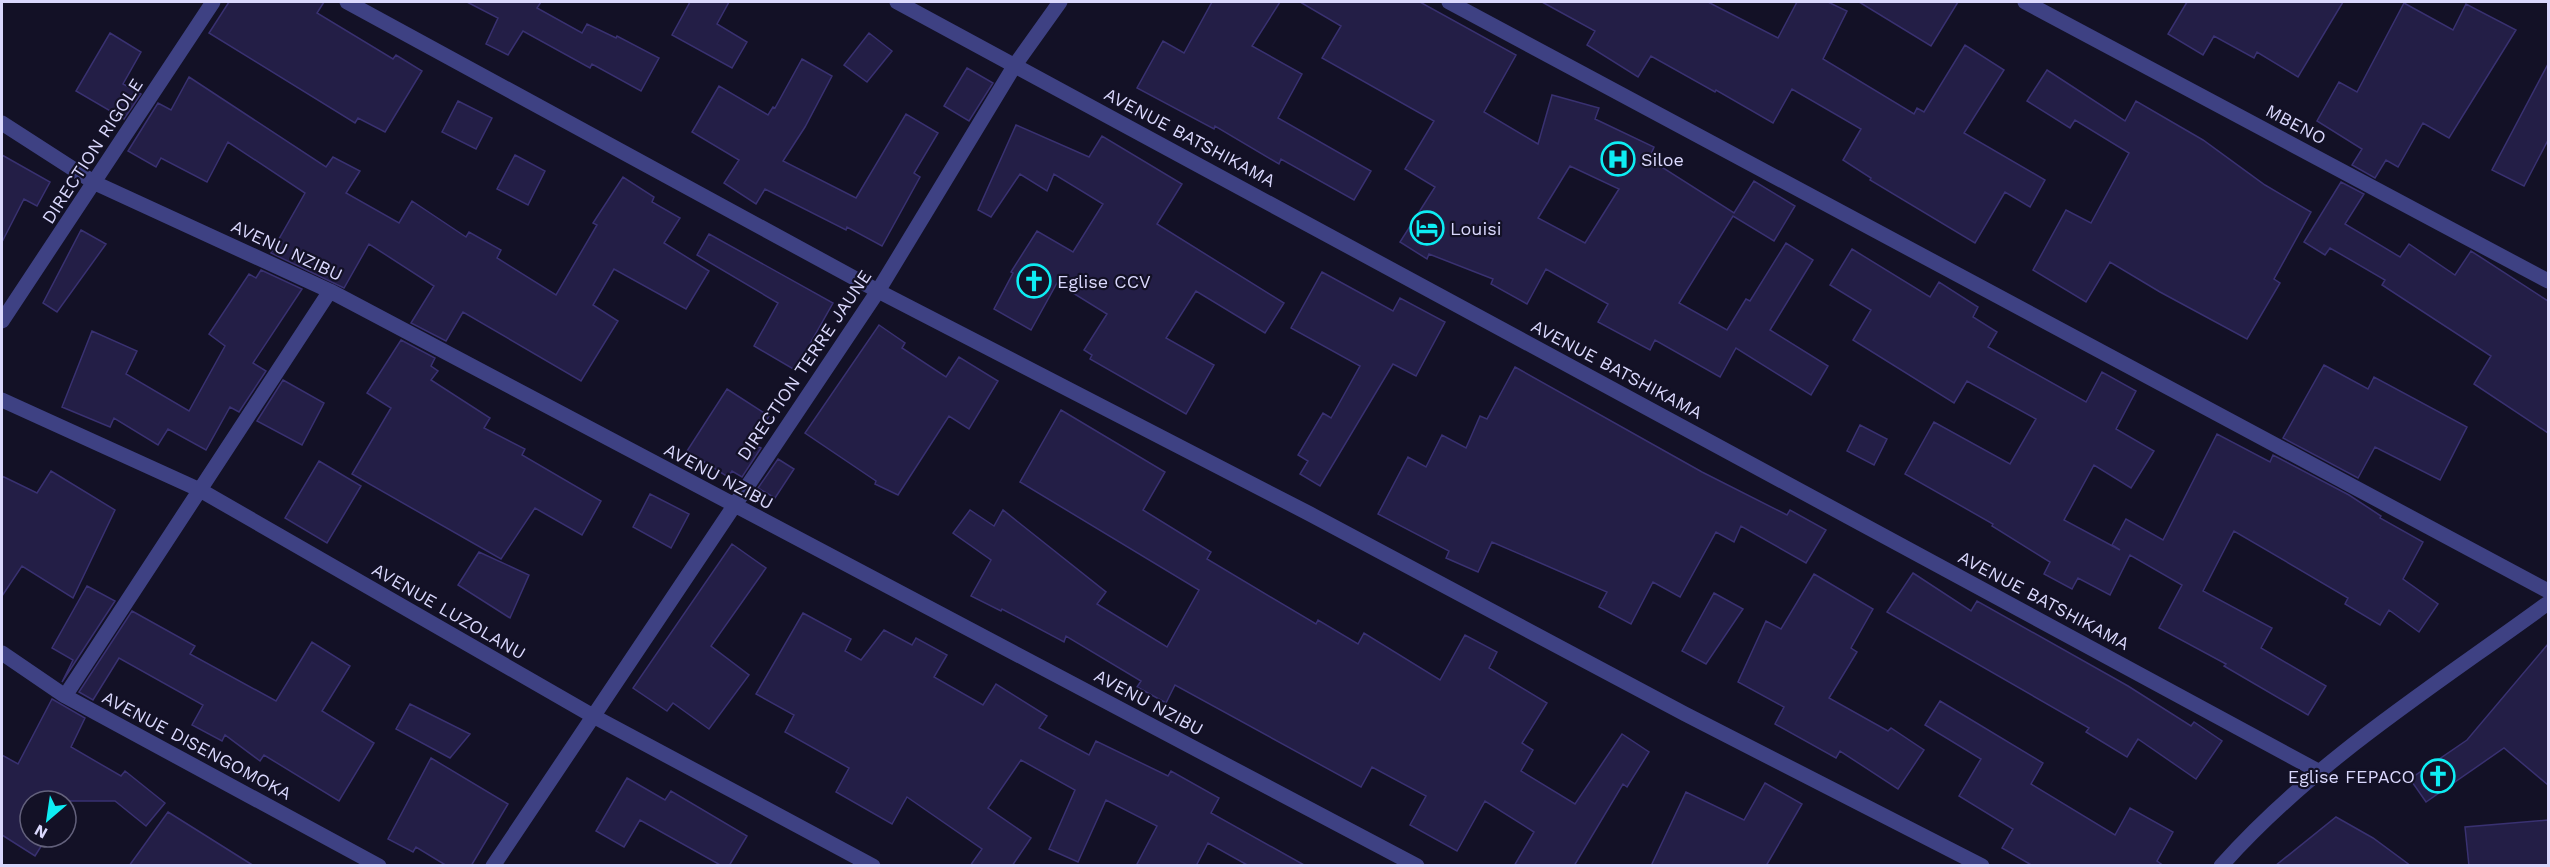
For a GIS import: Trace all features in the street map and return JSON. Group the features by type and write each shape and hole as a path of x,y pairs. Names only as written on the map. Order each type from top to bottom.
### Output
{"street":[{"name":"DIRECTION RIGOLE","path":"2,321 213,2"},
{"path":"347,2 878,291 1300,508 1685,714 1982,866"},
{"name":"AVENUE BATSHIKAMA","path":"897,2 2318,771"},
{"name":"DIRECTION TERRE JAUNE","path":"492,866 878,291 1015,65 1060,2"},
{"path":"1449,2 2548,591"},
{"name":"MBENO","path":"2025,2 2548,281"},
{"name":"AVENU NZIBU","path":"2,123 95,183 330,291 1417,866"},
{"path":"65,696 330,291"},
{"name":"AVENUE LUZOLANU","path":"2,400 200,490 593,716 873,866"},
{"path":"2221,866 2253,829 2318,771 2548,603"},
{"name":"AVENUE DISENGOMOKA","path":"2,653 65,696 379,866"}],"building":[{"path":"229,2 324,2 317,13 393,59 396,55 422,71 385,132 358,118 355,123 209,33"},
{"path":"467,2 541,2 537,8 582,33 587,24 616,38 617,36 659,58 641,91 592,64 590,68 523,31 508,55 486,44 498,18"},
{"path":"690,2 729,2 717,24 747,42 732,68 672,35"},
{"path":"1212,2 1280,2 1252,46 1302,74 1278,118 1371,171 1354,200 1281,159 1279,164 1215,126 1214,129 1137,88 1163,41 1184,53"},
{"path":"1300,2 1420,2 1516,55 1484,112 1538,144 1552,95 1599,108 1595,119 1654,147 1649,159 1734,213 1754,181 1795,206 1774,241 1733,216 1679,303 1727,330 1746,299 1750,301 1786,243 1813,260 1770,330 1828,366 1811,395 1736,348 1720,377 1655,340 1650,350 1598,322 1608,304 1546,269 1527,304 1491,284 1493,279 1429,254 1427,259 1400,242 1435,187 1405,169 1434,121 1322,58 1341,26","holes":["1570,166 1619,189 1585,243 1538,218"]},
{"path":"1542,2 1708,2 1778,38 1797,2 1828,2 1847,11 1823,59 1914,114 1917,108 1924,112 1965,45 2004,70 1964,133 2045,180 2030,207 2005,192 1975,243 1870,180 1871,178 1843,160 1861,129 1792,89 1773,123 1651,56 1638,77 1587,45 1595,31"},
{"path":"1859,2 1958,2 1931,46"},
{"path":"2187,2 2343,2 2298,77 2257,52 2254,58 2214,36 2203,55 2168,34"},
{"path":"2404,3 2453,30 2466,4 2516,30 2449,138 2423,123 2398,167 2386,160 2375,178 2352,165 2362,149 2317,121 2339,82 2357,92"},
{"path":"110,33 141,52 123,84 141,94 124,119 76,91"},
{"path":"869,33 892,51 867,82 844,65"},
{"path":"802,59 832,76 805,127 783,161 856,198 906,114 938,133 914,173 920,177 882,246 765,189 756,204 724,183 739,160 692,132 719,86 768,115 773,107 775,108"},
{"path":"2548,64 2548,140 2524,186 2492,170"},
{"path":"967,68 993,83 969,121 944,106"},
{"path":"2047,70 2125,121 2136,101 2203,140 2265,185 2311,212 2274,279 2280,283 2247,339 2110,262 2086,302 2033,270 2066,210 2091,223 2129,153 2075,120 2070,128 2027,101"},
{"path":"189,77 326,167 333,157 360,171 346,193 399,223 412,201 466,237 469,232 501,250 497,258 556,295 597,225 593,223 623,177 654,197 652,202 680,218 664,243 709,271 686,309 614,269 593,305 618,321 581,381 463,312 446,341 411,323 434,286 369,244 344,288 271,253 305,193 228,142 207,182 161,158 156,167 128,151 158,103 171,110"},
{"path":"458,101 492,118 476,149 442,132"},
{"path":"1016,125 1089,157 1102,136 1182,184 1157,224 1284,303 1265,333 1196,291 1166,338 1214,365 1186,414 1090,359 1092,355 1084,350 1107,314 1057,283 1031,330 994,309 1013,273 1011,272 1037,231 1073,252 1103,204 1054,174 1047,191 1020,174 991,217 978,210"},
{"path":"2,155 50,182 37,206 24,199 2,242"},
{"path":"515,155 545,171 528,205 497,189"},
{"path":"2341,182 2364,194 2345,224 2400,257 2409,244 2455,275 2471,251 2548,301 2548,433 2474,384 2491,356 2382,285 2385,280 2330,248 2325,255 2304,242"},
{"path":"81,230 106,244 57,312 43,303"},
{"path":"709,234 833,303 795,370 754,346 778,303 697,255"},
{"path":"1852,249 1930,297 1939,282 1978,307 1973,317 1997,332 1988,347 2086,402 2102,372 2136,391 2116,429 2154,451 2131,488 2094,465 2064,520 2120,550 2112,545 2126,519 2163,540 2217,434 2270,462 2273,455 2349,495 2381,516 2380,518 2423,542 2403,579 2438,604 2419,632 2389,610 2380,625 2345,604 2348,598 2234,531 2203,591 2272,628 2261,648 2326,686 2308,715 2224,666 2226,664 2159,628 2182,585 2130,555 2110,595 2078,578 2072,589 2044,574 2050,562 1992,526 1993,524 1905,474 1934,422 2010,464 2036,419 1967,381 1954,403 1853,340 1871,310 1830,285"},
{"path":"261,270 302,289 253,363 266,371 239,412 230,407 206,450 168,429 158,445 114,418 110,427 62,407 92,331 137,351 126,374 189,411 225,346 209,334 249,274 256,278"},
{"path":"1322,272 1393,311 1400,298 1445,322 1416,376 1393,364 1320,486 1300,474 1308,461 1298,455 1323,413 1331,418 1360,366 1291,328"},
{"path":"879,325 905,343 902,348 946,377 959,357 998,381 969,429 949,416 898,495 875,484 876,481 805,433"},
{"path":"401,340 435,358 431,366 438,371 431,380 490,418 484,428 525,449 522,455 601,501 582,535 535,508 501,559 352,474 391,408 367,393"},
{"path":"2324,365 2368,389 2374,377 2467,427 2440,480 2375,447 2358,478 2283,438"},
{"path":"1515,367 1702,472 1787,515 1790,510 1826,530 1806,563 1741,526 1734,542 1716,532 1680,597 1653,582 1631,624 1599,607 1607,592 1492,542 1478,572 1446,558 1449,551 1378,514 1408,457 1426,467 1442,435 1466,448 1480,416 1487,419"},
{"path":"283,380 324,403 302,445 257,421"},
{"path":"727,389 769,416 754,444 761,448 742,477 732,471 728,477 687,451"},
{"path":"1061,410 1165,472 1143,510 1211,552 1207,559 1316,624 1318,620 1358,644 1364,633 1440,680 1465,635 1497,652 1489,668 1547,703 1522,743 1533,750 1521,771 1575,804 1622,734 1649,752 1627,787 1623,784 1574,866 1514,866 1534,832 1485,801 1457,851 1410,825 1426,796 1372,767 1361,787 1175,685 1166,703 1137,687 1141,681 1066,636 1064,642 1002,609 1001,611 971,596 991,560 953,533 970,510 994,526 1003,510 1106,592 1097,604 1167,647 1199,590 1020,482"},
{"path":"1860,425 1887,439 1874,465 1847,451"},
{"path":"778,459 794,469 775,498 758,488"},
{"path":"319,461 361,486 327,543 285,518"},
{"path":"51,471 115,510 73,598 22,566 2,596 2,476 37,493"},
{"path":"650,494 689,514 671,548 633,527"},
{"path":"732,544 766,568 711,646 749,675 709,729 673,703 667,711 633,688"},
{"path":"479,552 529,575 510,618 458,585"},
{"path":"1913,573 1971,611 1977,601 2128,686 2191,726 2194,722 2222,741 2196,779 2138,739 2127,757 2086,732 2089,728 1887,612"},
{"path":"1814,574 1873,609 1851,648 1857,652 1829,698 1888,731 1891,728 1924,750 1898,789 1840,751 1836,758 1775,724 1784,707 1738,682 1766,621 1781,629"},
{"path":"87,586 115,601 62,682 73,660 52,648"},
{"path":"1714,593 1743,609 1706,664 1682,651"},
{"path":"132,611 195,646 190,654 276,701 312,642 350,666 322,711 374,743 339,801 264,755 260,761 225,735 222,741 192,725 203,705 119,658 93,700 79,692"},
{"path":"803,613 851,639 845,651 861,660 884,630 912,645 916,638 947,655 934,677 983,705 996,684 1047,716 1039,728 1089,755 1096,741 1168,776 1171,771 1219,798 1211,813 1306,866 1249,866 1208,843 1196,866 1136,866 1157,826 1106,800 1078,862 1049,849 1075,790 1021,760 988,808 1031,838 1012,866 970,866 982,849 907,797 892,824 836,792 849,768 785,732 794,715 756,694"},
{"path":"2548,644 2548,785 2504,748 2426,802 2410,779 2467,740"},
{"path":"52,699 85,718 71,747 121,776 125,771 165,803 146,826 115,801 78,801 78,789 18,789 18,845 2,835 2,755 18,764"},
{"path":"1940,701 2043,763 2031,784 2115,835 2130,808 2173,832 2157,861 2164,866 2033,866 2002,848 2013,829 1959,796 1981,759 1925,725"},
{"path":"410,704 470,734 450,758 396,729"},
{"path":"431,758 508,804 471,866 447,866 416,847 413,852 388,839"},
{"path":"627,778 665,800 671,791 747,836 729,866 722,866 640,820 624,847 596,831"},
{"path":"1765,783 1802,804 1766,866 1651,866 1686,792 1744,820"},
{"path":"168,812 254,866 129,866"},
{"path":"2336,817 2373,838 2411,866 2275,866"},
{"path":"2548,820 2548,866 2469,866 2465,827"},
{"path":"24,849 39,849 35,856"}],"place":[{"name":"Siloe","path":"1618,159"},
{"name":"Louisi","path":"1427,228"},
{"name":"Eglise CCV","path":"1034,281"},
{"name":"Eglise FEPACO","path":"2438,776"}]}
